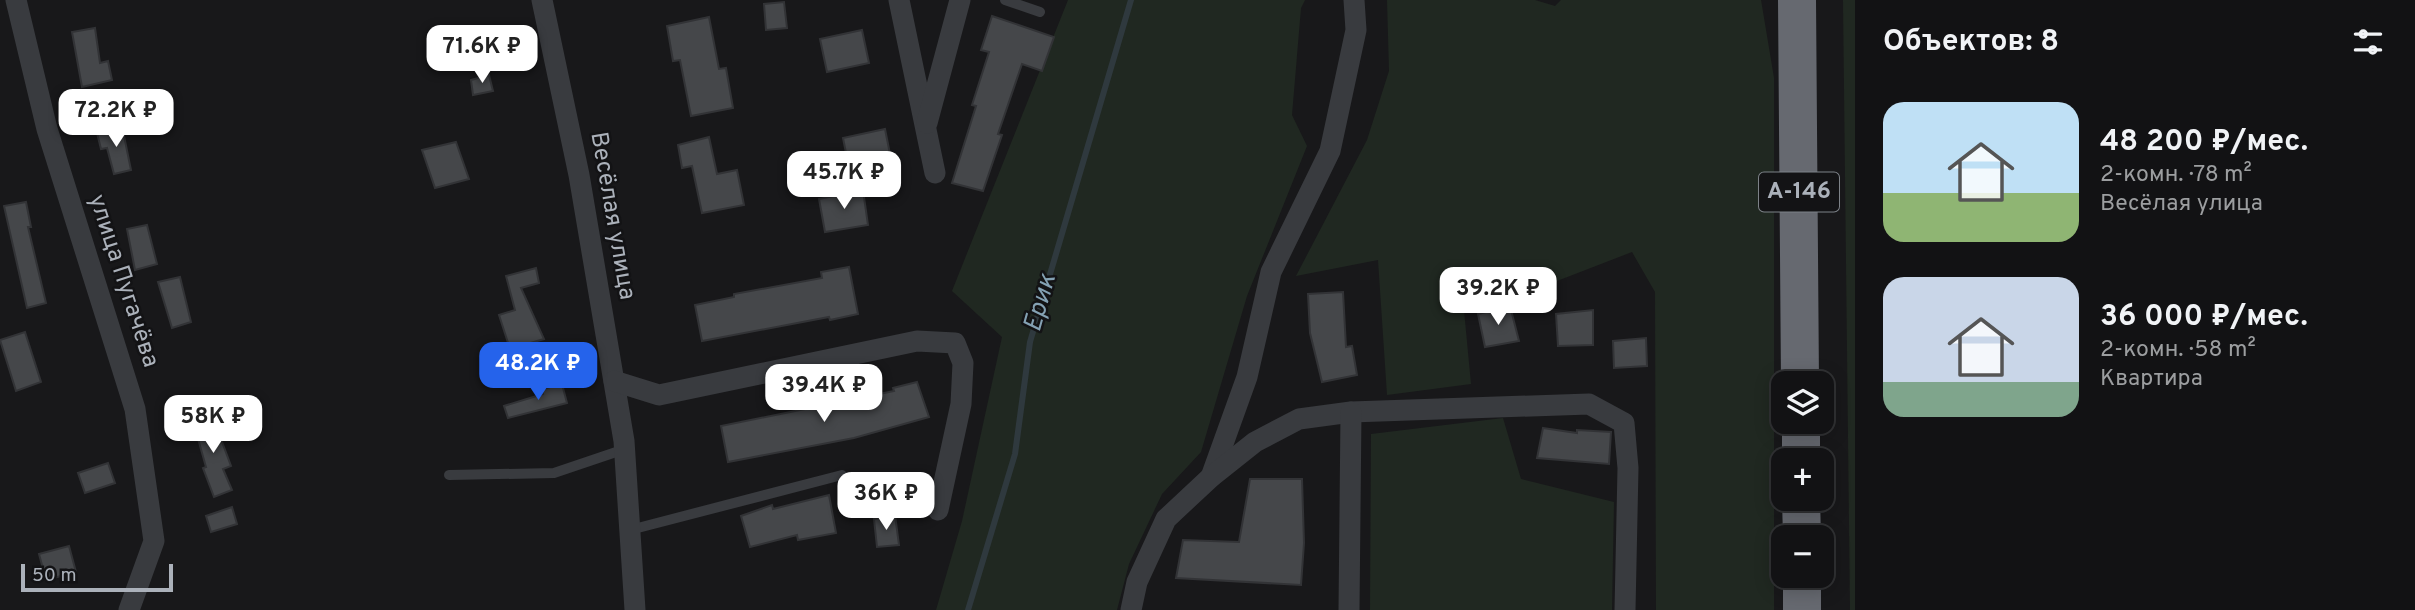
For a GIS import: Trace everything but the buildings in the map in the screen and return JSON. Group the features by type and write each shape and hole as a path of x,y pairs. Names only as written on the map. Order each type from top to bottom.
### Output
{"highway":[{"name":"А-146","path":"1797,0 1800,371"},
{"path":"1802,588 1802,610"}],"street":[{"name":"улица Пугачёва","path":"16,0 47,129 135,409 154,541 129,610"},
{"name":"Весёлая улица","path":"542,0 579,174 625,449 635,610"},
{"path":"899,0 935,173"},
{"path":"925,128 960,0"},
{"path":"1211,477 1247,377 1271,272 1330,151 1356,30 1354,0"},
{"path":"614,380 659,395 917,341 955,343 963,362 961,404 938,510"},
{"path":"1131,610 1137,582 1166,519 1211,477 1255,442 1299,419 1350,412 1589,404 1624,424 1628,468 1625,610"},
{"path":"1349,610 1350,412"}],"lane":[{"path":"1005,0 1040,12"},
{"path":"449,475 554,473 625,449"},
{"path":"630,530 842,475"}],"shaded area":[{"path":"1068,0 1305,0 1301,8 1292,115 1307,146 1247,296 1201,452 1162,494 1129,564 1117,610 936,610 962,521 1002,337 952,291"},
{"path":"1387,0 1535,0 1555,6 1561,0 1761,0 1774,78 1774,371 1771,371 1771,434 1774,434 1774,448 1771,448 1771,511 1774,511 1774,525 1771,525 1771,588 1774,588 1774,610 1656,610 1655,292 1632,252 1557,281 1462,289 1471,384 1387,395 1378,260 1296,276 1367,140 1389,71"},
{"path":"1843,0 1855,0 1855,610 1850,610"},
{"path":"1503,418 1521,479 1614,502 1612,610 1370,610 1371,434"}],"waterway":[{"name":"Ерик","path":"968,610 1015,454 1030,342 1131,0"}]}
